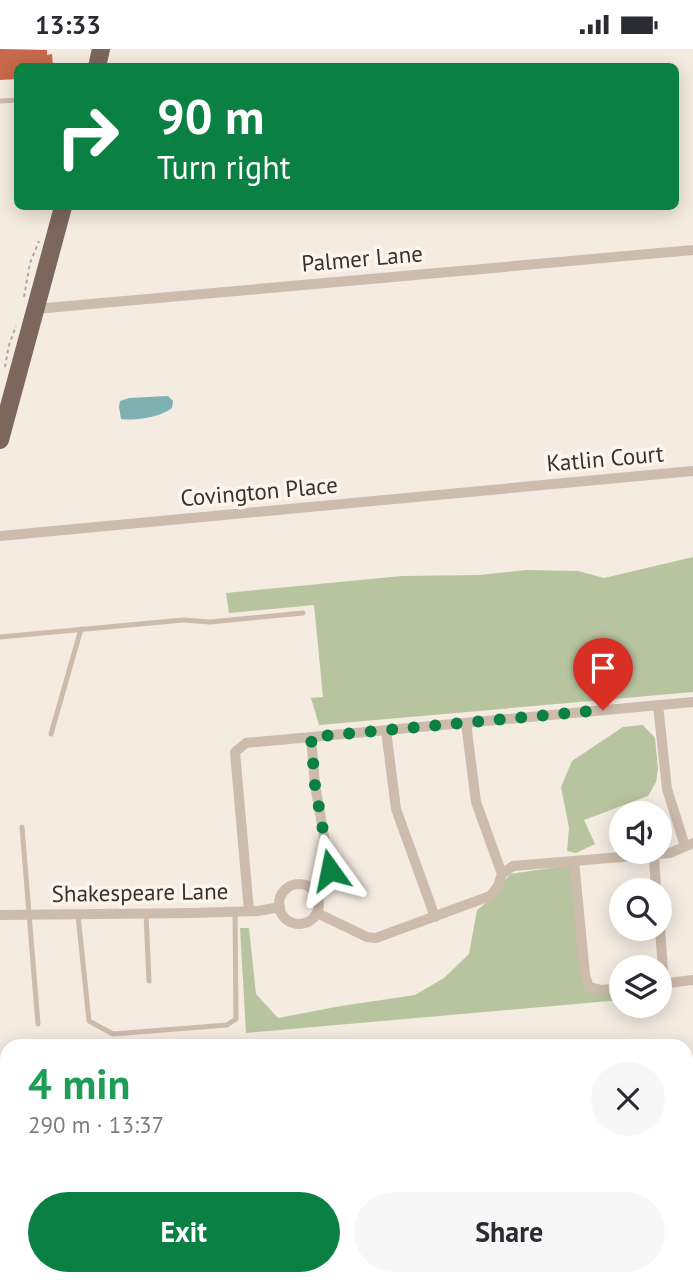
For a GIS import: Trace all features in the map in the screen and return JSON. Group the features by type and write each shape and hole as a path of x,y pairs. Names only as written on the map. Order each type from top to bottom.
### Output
{"main road":[{"path":"0,440 29,305 61,210"}],"street":[{"name":"Palmer Lane","path":"29,305 693,250"},
{"name":"Katlin Court","path":"522,487 693,471"},
{"name":"Covington Place","path":"0,536 522,487"},
{"path":"249,911 235,752 246,743 693,702"},
{"path":"658,705 667,789 689,845 672,852"},
{"path":"466,723 477,801 502,874"},
{"path":"386,730 397,809 435,917"},
{"path":"311,737 320,818 330,870 312,889"},
{"path":"317,913 367,937 376,938 490,896 498,886 502,874 513,866 609,858"},
{"path":"574,861 585,975 589,987 609,989"},
{"path":"302,884 312,889 318,900 317,913 307,922 297,923 287,919 280,907 281,897 289,887 302,884"},
{"name":"Shakespeare Lane","path":"0,915 235,912 280,907"},
{"path":"672,983 693,981"}],"lane":[{"path":"0,637 183,620 210,622 303,613"},
{"path":"51,734 81,629"},
{"path":"22,827 38,1024"},
{"path":"78,915 89,1021 113,1034 227,1025 236,1019 235,912"},
{"path":"146,914 149,981"}],"path":[{"path":"29,305 30,263 41,235"},
{"path":"4,376 9,345 16,325"}],"green space":[{"path":"693,557 693,692 319,725 311,698 323,697 314,605 229,613 226,593 402,576 479,575 526,570 578,571 604,578"},
{"path":"643,725 655,738 658,769 656,782 648,796 635,801 609,801 609,811 584,820 595,844 576,853 567,851 569,828 561,787 572,761 623,727"},
{"path":"571,865 586,988 609,990 609,1001 246,1033 240,928 249,928 256,994 278,1018 415,995 444,978 469,954 477,910 491,899 510,874"}],"water":[{"path":"168,396 173,401 172,408 161,414 148,418 121,419 120,401"}],"building":[{"path":"0,49 47,50 47,55 52,54 53,63 14,63 14,79 0,80"}],"route":[{"path":"330,870 321,829 311,737 603,710"}]}
